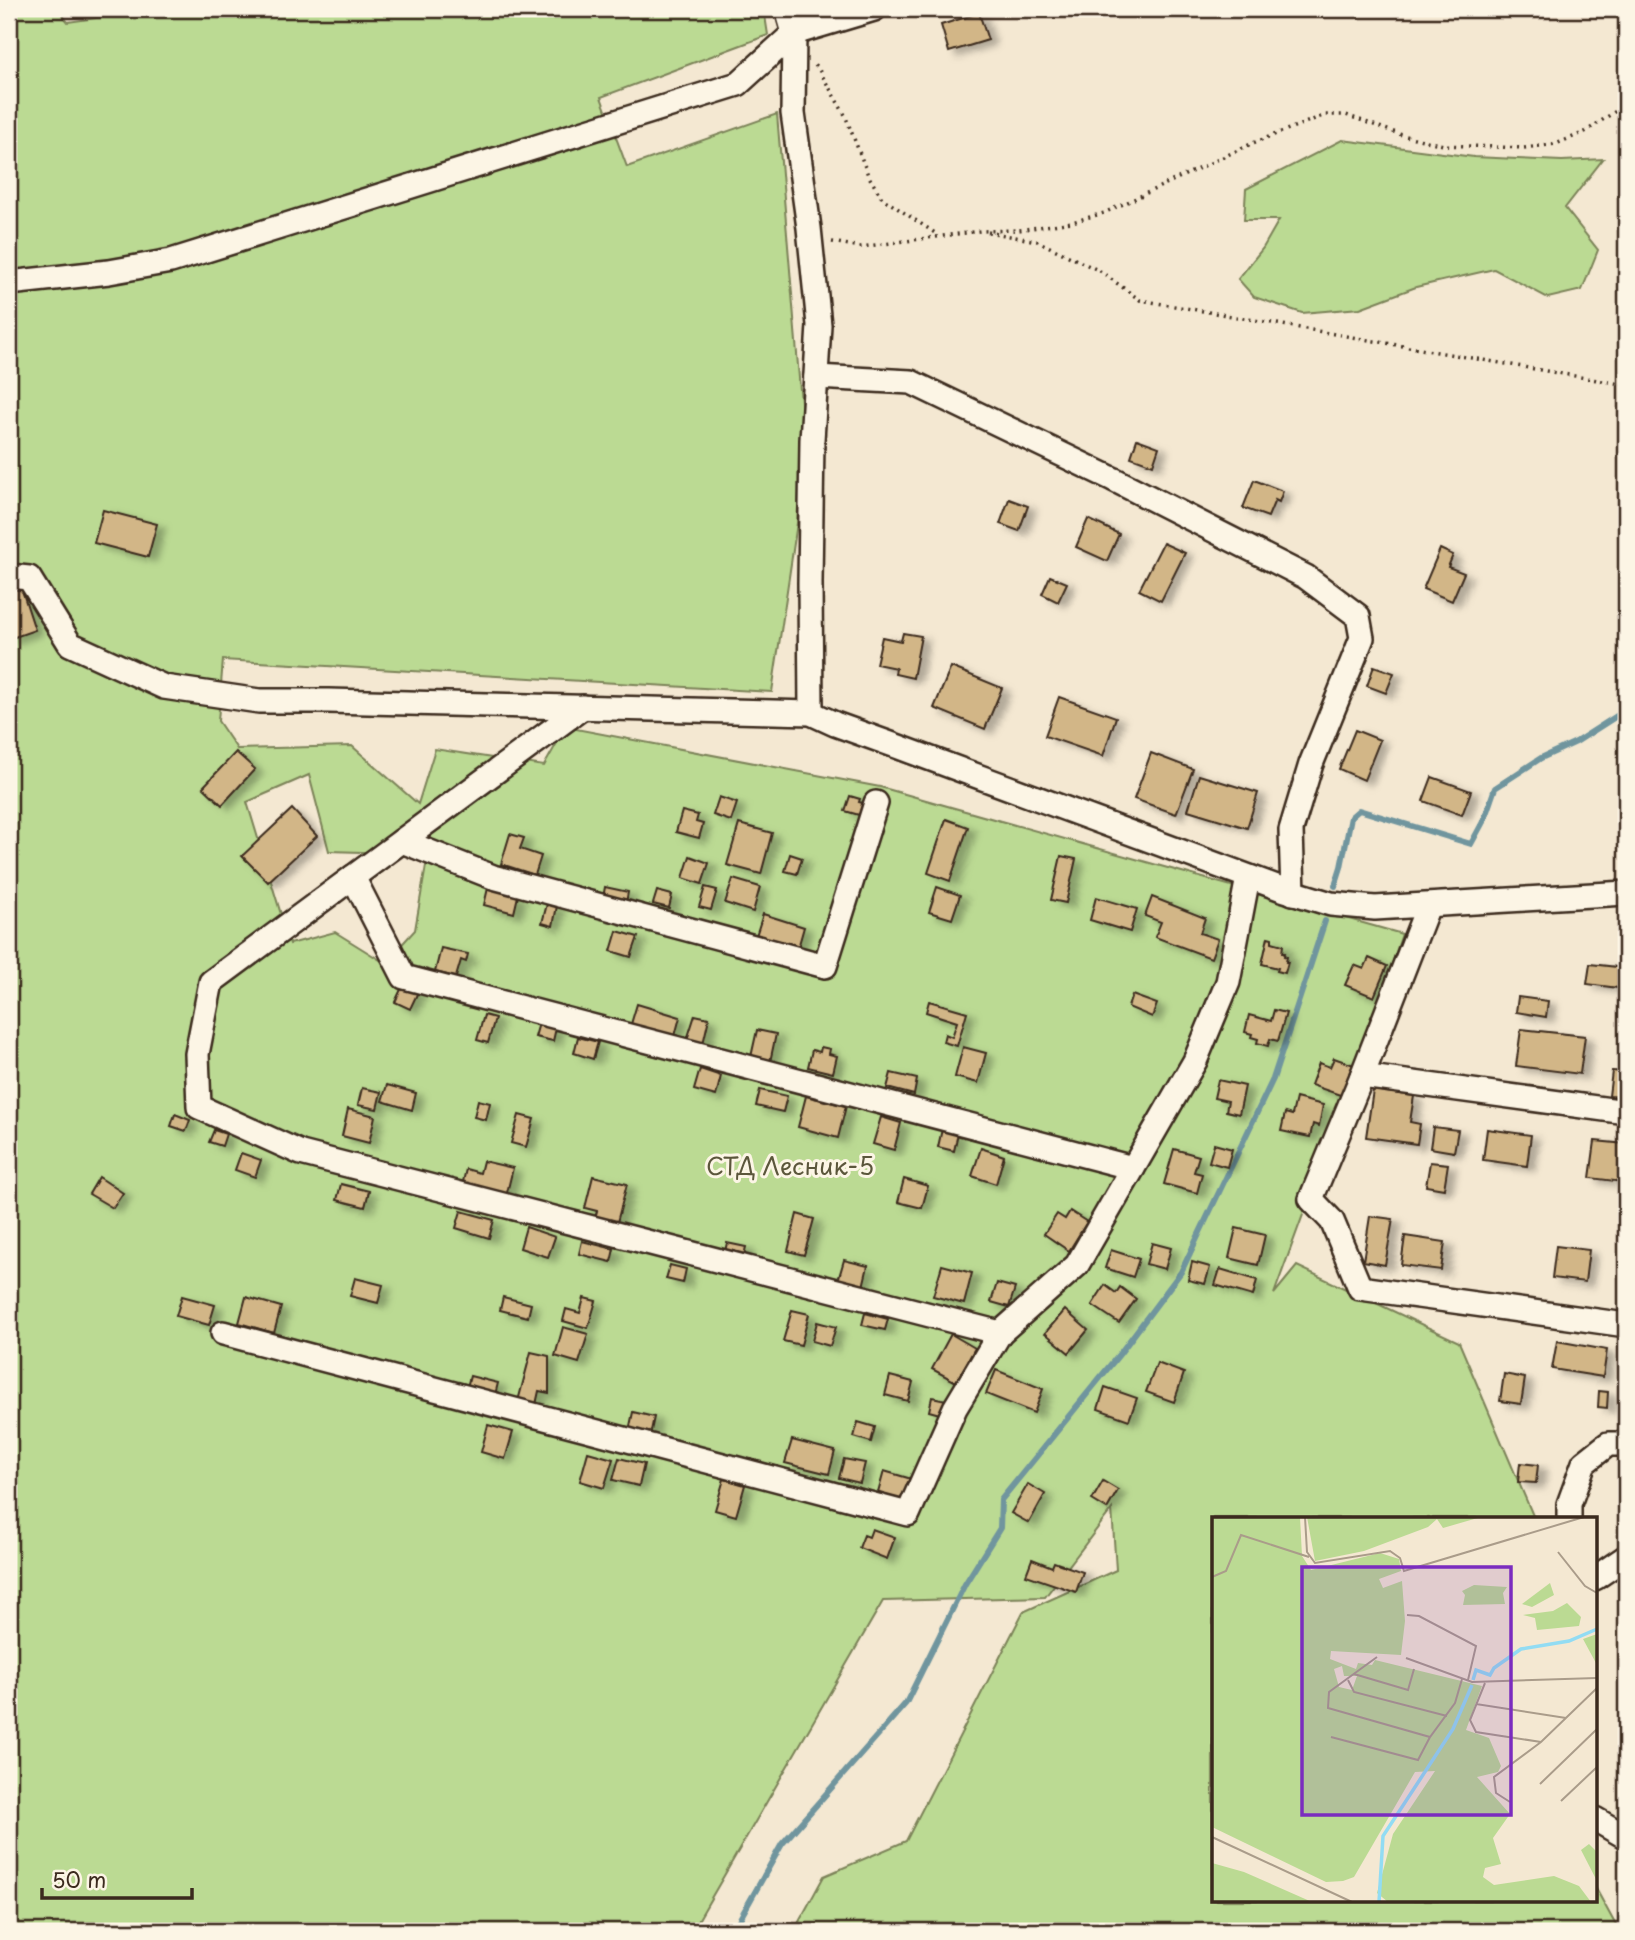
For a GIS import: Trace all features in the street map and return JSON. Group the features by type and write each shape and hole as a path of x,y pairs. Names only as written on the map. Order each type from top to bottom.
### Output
{"street":[{"path":"787,9 794,38 793,113 819,325 812,440 811,713"},
{"path":"9,283 108,272 171,261 725,88 738,83 794,38 874,9"},
{"path":"816,377 911,382 1113,479 1306,577 1358,616 1362,638 1311,764 1291,830 1293,893"},
{"path":"9,576 29,578 69,644 164,687 259,701 811,713 1248,877 1331,904 1375,908 1626,893"},
{"path":"583,707 212,982 197,1054 199,1107 301,1153 1000,1333"},
{"path":"402,841 493,877 825,966 877,803"},
{"path":"353,877 404,977 1133,1168"},
{"path":"222,1333 908,1514 955,1408 1000,1333 1077,1265 1195,1061 1228,982 1248,877"},
{"path":"1428,906 1311,1199 1332,1221 1360,1289 1626,1325"},
{"path":"1362,1076 1626,1112"},
{"path":"1569,1517 1569,1504 1584,1462 1608,1444 1626,1444"},
{"path":"1596,1577 1626,1557"},
{"path":"1596,1820 1626,1837"}],"path":[{"path":"9,13 15,9"},
{"path":"794,38 819,70 845,115 868,175 882,198 939,236"},
{"path":"809,228 831,242 861,247 1072,222 1104,213 1253,143 1325,115 1346,115 1402,135 1443,145 1524,148 1556,144 1585,132 1626,104"},
{"path":"980,231 1037,241 1100,271 1140,300 1626,384"}],"green space":[{"name":"СТД Лесник-5","path":"9,9 58,9 68,22 160,9 764,9 768,35 601,97 627,167 777,114 803,426 797,523 772,692 223,660 218,721 237,749 352,746 418,804 435,749 544,766 566,727 880,787 1402,934 1360,1059 1274,1294 1297,1266 1459,1342 1534,1517 1212,1517 1212,1902 1596,1902 1596,1889 1619,1931 794,1931 824,1876 906,1841 1023,1612 1116,1570 1112,1509 1045,1597 883,1601 692,1931 9,1931","holes":["309,775 329,851 428,854 415,930 385,963 335,932 290,944 247,802"]},
{"path":"1342,140 1474,157 1562,161 1603,159 1565,208 1598,250 1582,290 1548,298 1494,269 1416,287 1360,308 1302,313 1254,297 1238,279 1263,248 1279,220 1244,220 1246,189"}],"building":[{"path":"979,13 988,40 949,52 941,25"},
{"path":"1137,439 1159,447 1153,465 1131,457"},
{"path":"1254,480 1283,491 1279,502 1275,500 1268,517 1243,508"},
{"path":"1009,499 1028,506 1019,531 1000,524"},
{"path":"103,510 157,524 148,557 94,543"},
{"path":"1088,519 1119,534 1107,561 1076,547"},
{"path":"1163,543 1185,553 1161,601 1139,590"},
{"path":"1440,549 1453,555 1448,567 1464,573 1452,601 1423,589"},
{"path":"1050,576 1067,583 1058,602 1042,594"},
{"path":"20,584 35,630 9,639 9,587"},
{"path":"903,633 921,636 913,678 895,674 896,668 876,664 882,637 901,641"},
{"path":"1374,666 1394,673 1386,693 1367,686"},
{"path":"951,667 1002,688 985,729 934,708"},
{"path":"1059,697 1116,717 1103,756 1045,736"},
{"path":"1355,730 1380,740 1364,780 1339,769"},
{"path":"236,752 255,769 222,805 203,787"},
{"path":"1151,753 1193,769 1176,814 1134,799"},
{"path":"1199,775 1258,793 1247,828 1188,810"},
{"path":"1432,777 1471,791 1462,815 1423,801"},
{"path":"850,796 863,803 859,815 845,811"},
{"path":"719,797 737,803 731,821 713,815"},
{"path":"292,809 317,836 268,882 242,856"},
{"path":"682,811 698,815 696,822 703,824 699,838 676,832"},
{"path":"946,819 968,827 950,881 928,873"},
{"path":"739,824 772,833 761,874 727,865"},
{"path":"510,834 524,838 520,849 541,856 535,875 501,864"},
{"path":"790,854 802,858 797,874 785,871"},
{"path":"690,856 709,863 702,884 683,878"},
{"path":"1061,856 1076,859 1066,903 1051,900"},
{"path":"733,879 760,887 753,912 725,903"},
{"path":"605,887 628,892 625,909 602,903"},
{"path":"705,887 717,890 711,910 699,907"},
{"path":"937,887 960,895 952,919 929,912"},
{"path":"488,888 518,896 514,913 484,905"},
{"path":"657,891 672,895 669,908 653,904"},
{"path":"1096,897 1137,909 1130,932 1090,920"},
{"path":"1152,897 1205,918 1200,933 1218,939 1211,958 1155,937 1161,922 1145,916"},
{"path":"547,904 557,906 553,926 542,923"},
{"path":"763,914 804,927 796,955 754,942"},
{"path":"617,931 638,937 631,957 611,951"},
{"path":"1268,937 1272,938 1272,942 1283,945 1282,953 1285,953 1288,962 1285,973 1277,971 1278,968 1262,964"},
{"path":"441,948 468,954 466,962 461,960 456,977 435,972"},
{"path":"1369,958 1387,966 1374,997 1345,985 1354,965 1364,969"},
{"path":"1590,964 1626,968 1626,989 1587,984"},
{"path":"403,985 418,992 410,1009 395,1002"},
{"path":"1132,995 1157,1004 1152,1017 1128,1007"},
{"path":"1518,997 1548,1001 1546,1017 1516,1012"},
{"path":"929,1001 967,1012 957,1046 943,1042 945,1034 952,1037 957,1022 926,1012"},
{"path":"637,1004 680,1017 675,1036 631,1024"},
{"path":"1274,1010 1286,1013 1278,1041 1270,1039 1268,1046 1257,1043 1258,1039 1245,1032 1249,1015 1271,1021"},
{"path":"484,1015 495,1018 488,1043 477,1040"},
{"path":"695,1015 709,1018 703,1044 687,1040"},
{"path":"539,1023 556,1028 553,1041 535,1037"},
{"path":"1521,1029 1585,1036 1580,1074 1516,1066"},
{"path":"757,1030 776,1034 770,1062 751,1057"},
{"path":"578,1037 598,1042 593,1059 574,1053"},
{"path":"821,1047 830,1049 829,1054 837,1056 833,1073 808,1067 812,1050 820,1052"},
{"path":"963,1047 986,1053 978,1083 955,1077"},
{"path":"1334,1058 1354,1065 1343,1096 1311,1085 1319,1063 1330,1067"},
{"path":"700,1069 721,1076 716,1096 694,1090"},
{"path":"1612,1071 1625,1072 1623,1097 1609,1096"},
{"path":"891,1073 917,1079 914,1095 887,1088"},
{"path":"1218,1080 1245,1086 1239,1114 1226,1111 1228,1101 1214,1098"},
{"path":"387,1085 416,1093 412,1110 382,1101"},
{"path":"362,1088 381,1092 377,1109 358,1105"},
{"path":"760,1090 787,1096 783,1112 756,1106"},
{"path":"1373,1090 1414,1096 1410,1122 1420,1124 1417,1144 1366,1137"},
{"path":"806,1096 846,1106 838,1138 798,1127"},
{"path":"1296,1098 1323,1105 1319,1126 1313,1124 1310,1137 1281,1131 1285,1113 1292,1115"},
{"path":"478,1100 490,1103 486,1120 474,1117"},
{"path":"348,1109 375,1116 369,1143 342,1136"},
{"path":"175,1114 190,1120 186,1131 171,1126"},
{"path":"519,1115 534,1119 526,1147 511,1143"},
{"path":"881,1117 901,1123 894,1150 873,1144"},
{"path":"1433,1127 1458,1130 1454,1152 1430,1148"},
{"path":"942,1129 958,1133 954,1151 938,1147"},
{"path":"1487,1129 1531,1135 1527,1166 1483,1160"},
{"path":"214,1130 226,1134 222,1146 209,1142"},
{"path":"1595,1141 1626,1144 1623,1182 1590,1178"},
{"path":"1214,1144 1232,1149 1227,1167 1209,1162"},
{"path":"981,1148 1004,1156 996,1184 972,1176"},
{"path":"1174,1149 1199,1156 1194,1172 1202,1174 1197,1193 1164,1184"},
{"path":"241,1153 261,1160 255,1177 235,1170"},
{"path":"483,1161 513,1168 506,1197 462,1186 466,1169 480,1173"},
{"path":"1430,1162 1448,1164 1444,1189 1426,1186"},
{"path":"593,1176 627,1184 615,1230 593,1225 597,1211 585,1208"},
{"path":"99,1177 123,1193 113,1208 89,1194"},
{"path":"904,1179 928,1186 922,1208 898,1202"},
{"path":"341,1184 369,1191 365,1207 337,1200"},
{"path":"461,1211 494,1220 489,1238 456,1228"},
{"path":"1070,1211 1087,1222 1069,1251 1044,1234 1057,1214 1065,1219"},
{"path":"797,1214 814,1219 804,1255 788,1251"},
{"path":"1370,1216 1393,1219 1385,1265 1363,1261"},
{"path":"526,1227 555,1237 548,1257 520,1248"},
{"path":"1236,1228 1265,1235 1258,1265 1229,1258"},
{"path":"1405,1236 1445,1242 1441,1270 1401,1265"},
{"path":"582,1241 614,1249 611,1262 579,1254"},
{"path":"727,1243 746,1247 743,1259 724,1255"},
{"path":"1152,1243 1171,1248 1165,1269 1146,1264"},
{"path":"1556,1246 1589,1250 1585,1282 1552,1278"},
{"path":"1111,1250 1139,1259 1133,1277 1105,1268"},
{"path":"844,1260 868,1266 862,1291 837,1284"},
{"path":"1192,1262 1210,1267 1205,1284 1188,1280"},
{"path":"670,1265 686,1269 683,1283 666,1279"},
{"path":"942,1265 972,1273 964,1304 933,1296"},
{"path":"1220,1269 1257,1280 1253,1296 1215,1285"},
{"path":"355,1278 383,1285 378,1303 350,1296"},
{"path":"997,1283 1015,1288 1009,1307 991,1302"},
{"path":"1105,1285 1116,1293 1120,1287 1136,1299 1119,1323 1092,1305"},
{"path":"182,1296 215,1305 209,1325 176,1316"},
{"path":"246,1297 281,1307 274,1333 239,1323"},
{"path":"503,1297 531,1304 528,1317 500,1310"},
{"path":"584,1298 596,1301 588,1328 563,1321 566,1309 580,1313"},
{"path":"792,1310 809,1314 801,1345 783,1341"},
{"path":"1065,1310 1088,1330 1069,1353 1045,1333"},
{"path":"865,1313 888,1319 885,1330 862,1325"},
{"path":"817,1322 836,1327 830,1346 812,1341"},
{"path":"563,1327 588,1334 579,1363 555,1356"},
{"path":"951,1334 975,1348 956,1382 932,1369"},
{"path":"1557,1341 1607,1350 1603,1377 1552,1369"},
{"path":"531,1352 549,1356 549,1393 539,1391 535,1409 517,1405"},
{"path":"1157,1363 1184,1373 1174,1402 1146,1392"},
{"path":"996,1370 1043,1389 1034,1413 986,1394"},
{"path":"1504,1374 1525,1378 1521,1404 1500,1401"},
{"path":"470,1376 498,1383 494,1399 466,1391"},
{"path":"890,1376 913,1382 908,1401 885,1395"},
{"path":"1105,1387 1137,1398 1129,1420 1098,1409"},
{"path":"1599,1391 1608,1392 1607,1408 1598,1407"},
{"path":"932,1397 951,1401 947,1416 929,1411"},
{"path":"633,1412 654,1417 650,1436 629,1431"},
{"path":"858,1422 875,1427 871,1442 854,1437"},
{"path":"488,1425 513,1432 505,1459 481,1452"},
{"path":"792,1440 835,1451 829,1474 785,1463"},
{"path":"588,1452 613,1459 604,1488 580,1481"},
{"path":"619,1458 644,1464 639,1486 613,1480"},
{"path":"844,1459 865,1463 860,1483 839,1478"},
{"path":"1520,1463 1538,1465 1536,1483 1518,1482"},
{"path":"884,1471 915,1480 909,1502 878,1493"},
{"path":"724,1479 745,1485 736,1516 715,1510"},
{"path":"1103,1481 1118,1490 1107,1509 1092,1500"},
{"path":"1028,1484 1045,1494 1029,1523 1011,1513"},
{"path":"872,1529 895,1537 887,1559 859,1548 864,1535 869,1537"},
{"path":"1032,1559 1052,1567 1054,1562 1083,1572 1076,1592 1026,1575"}],"waterway":[{"path":"1335,886 1351,817 1359,810 1471,844 1484,820 1495,788 1541,758 1576,742 1626,710"},
{"path":"733,1931 782,1844 906,1703 965,1584 1000,1528 1001,1500 1121,1352 1181,1272 1273,1079 1325,921"}]}
